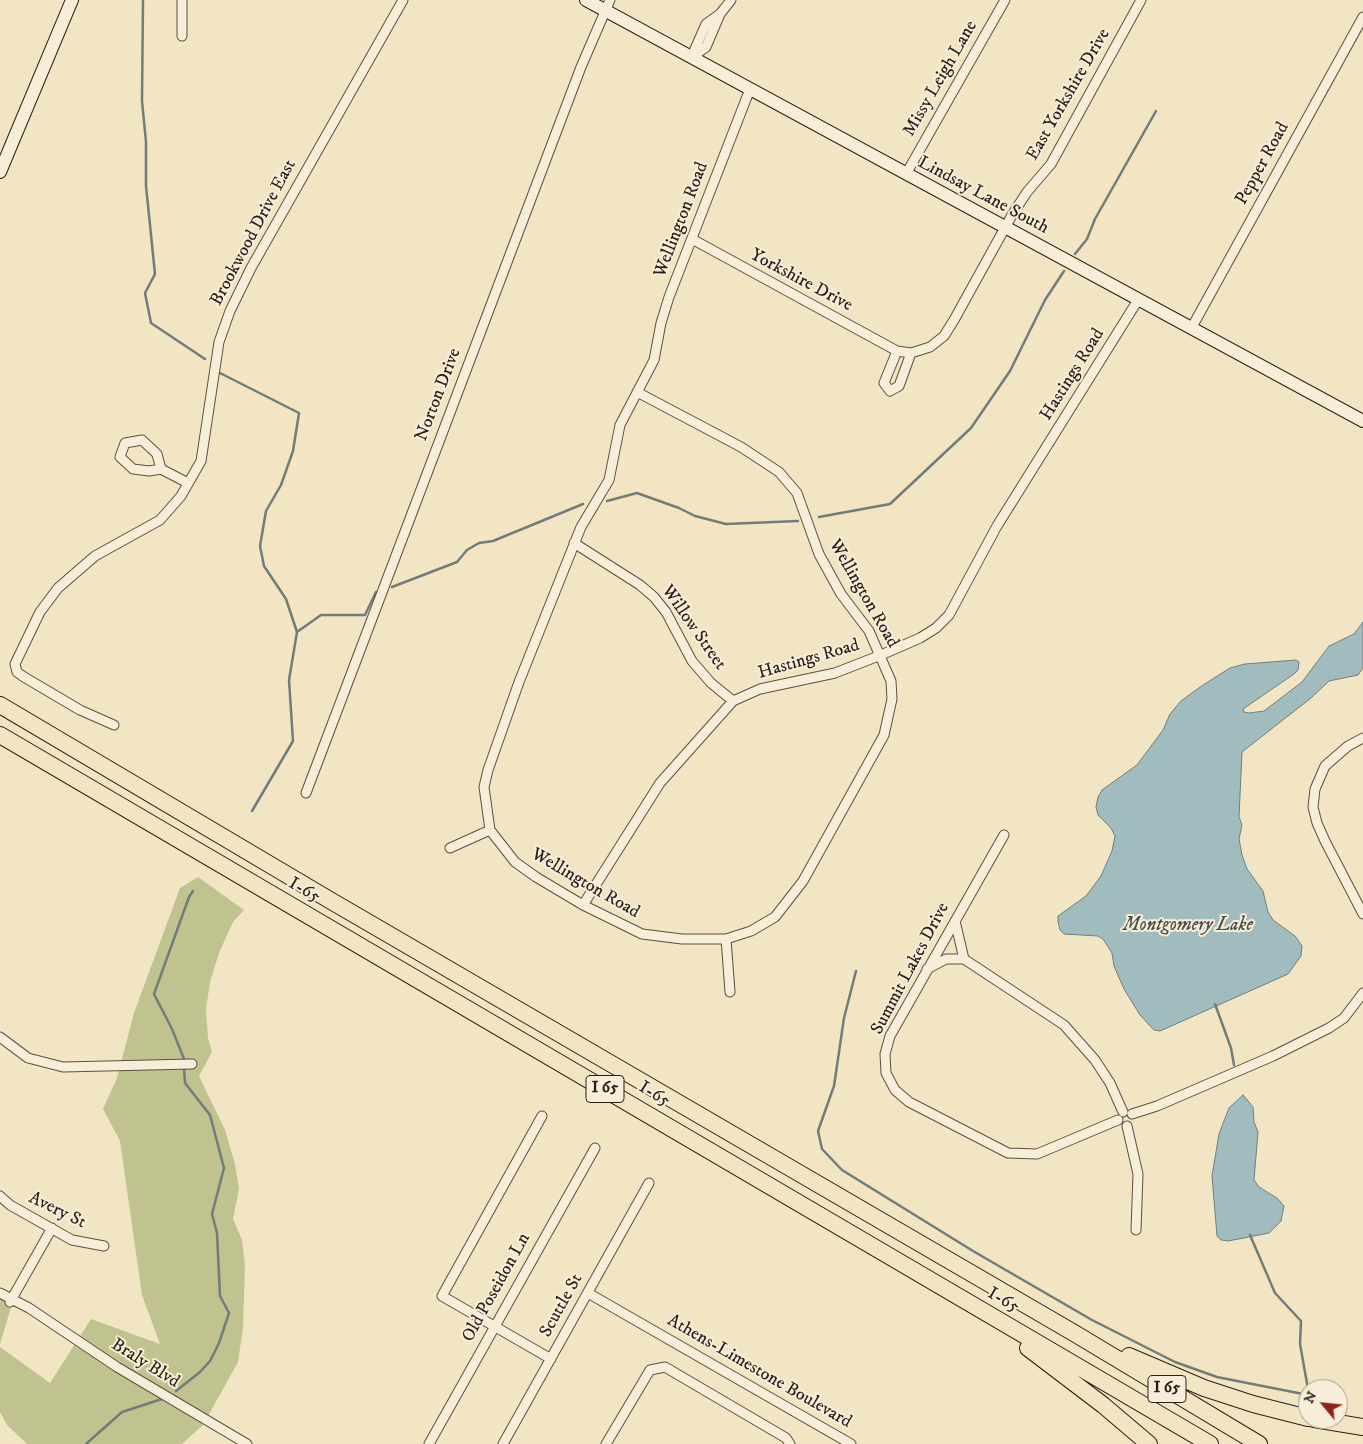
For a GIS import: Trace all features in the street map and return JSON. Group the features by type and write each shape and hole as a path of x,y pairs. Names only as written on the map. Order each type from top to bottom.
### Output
{"highway":[{"name":"I 65","path":"0,705 341,907 1074,1333 1260,1444"},
{"name":"I-65","path":"0,735 1210,1444"},
{"path":"972,1306 1103,1405 1149,1444"},
{"path":"1074,1333 1204,1388 1253,1404 1298,1415"},
{"path":"1348,1425 1363,1427"}],"street":[{"path":"0,172 72,0"},
{"path":"182,0 182,36"},
{"name":"Brookwood Drive East","path":"114,725 80,710 24,677 17,672 15,664 40,612 58,588 95,556 160,520 181,496 200,461 219,342 230,311 250,268 403,0"},
{"name":"Lindsay Lane South","path":"586,0 608,5 691,58 1363,421"},
{"path":"691,58 706,24 720,14 731,0"},
{"name":"Missy Leigh Lane","path":"906,174 1005,0"},
{"name":"East Yorkshire Drive","path":"1005,228 1026,192 1051,164 1141,0"},
{"name":"Norton Drive","path":"306,793 580,68 608,5"},
{"name":"Pepper Road","path":"1192,327 1363,17"},
{"name":"Wellington Road","path":"637,392 741,446 779,472 797,493 818,554 841,594 869,630 891,681 892,700 884,735 803,881 775,917 751,931 726,939 682,939 642,934 583,905 536,877 515,862 490,830 484,788 488,770 574,544 589,511 609,480 620,426 637,392 654,360 660,323 750,89"},
{"name":"Yorkshire Drive","path":"692,238 738,266 897,351 911,353 930,347 944,336 1005,228"},
{"name":"Hastings Road","path":"583,905 660,783 733,701 760,690 835,673 920,638 936,628 954,607 997,526 1138,300"},
{"path":"897,351 884,383 890,391 899,386 911,353"},
{"path":"161,469 157,454 142,440 126,442 120,457 133,469 149,471 161,469 188,483"},
{"name":"Willow Street","path":"574,544 640,585 654,597 666,612 692,661 711,683 733,701"},
{"path":"1363,738 1348,746 1325,766 1315,789 1314,807 1317,824 1325,842 1363,914"},
{"path":"450,848 490,830"},
{"name":"Summit Lakes Drive","path":"1004,835 890,1036 885,1054 886,1073 895,1090 910,1102 1008,1153 1027,1154 1054,1148 1121,1116"},
{"path":"955,921 964,959"},
{"path":"726,939 730,992"},
{"path":"927,969 946,959 964,959 1064,1025 1095,1060 1114,1092 1121,1116 1121,1124 1127,1126"},
{"path":"1121,1116 1129,1111 1132,1114 1157,1106 1264,1060 1329,1028 1344,1018 1363,992"},
{"path":"0,1037 28,1058 63,1066 192,1064"},
{"path":"1127,1126 1133,1121 1132,1114"},
{"path":"542,1116 442,1296 551,1359"},
{"path":"1127,1126 1138,1174 1136,1230"},
{"name":"Old Poseidon Ln","path":"429,1444 595,1148"},
{"name":"Scuttle St","path":"502,1444 649,1183"},
{"name":"Avery St","path":"0,1196 10,1205 72,1240 104,1246"},
{"path":"11,1301 52,1228"},
{"name":"Braly Blvd","path":"0,1293 11,1301 30,1308 117,1367 247,1444"},
{"name":"Athens-Limestone Boulevard","path":"588,1293 851,1444"},
{"path":"606,1444 650,1370 665,1368 786,1438 790,1444"},
{"path":"830,1444 835,1435"}],"green space":[{"path":"198,877 244,910 233,922 219,953 210,982 206,1009 208,1038 212,1052 199,1076 225,1130 235,1164 239,1189 233,1219 242,1240 245,1266 243,1328 238,1362 203,1425 182,1444 27,1444 7,1425 0,1412 0,1347 50,1383 91,1319 160,1344 142,1295 120,1141 103,1109 117,1078 134,1013 180,888"},
{"path":"0,1297 12,1304 0,1344"}],"water":[{"name":"Montgomery Lake","path":"1363,622 1363,668 1358,675 1329,681 1311,698 1242,752 1239,817 1242,825 1239,839 1242,855 1247,869 1263,891 1268,912 1273,920 1295,936 1302,946 1301,956 1288,974 1160,1031 1154,1030 1140,1015 1124,989 1114,966 1112,953 1103,939 1098,936 1064,934 1060,930 1058,922 1058,916 1086,896 1101,876 1112,851 1115,836 1111,828 1098,815 1096,807 1098,797 1102,790 1137,765 1163,730 1170,714 1181,701 1203,685 1230,668 1245,664 1296,660 1299,662 1298,670 1294,674 1243,709 1244,712 1249,713 1264,711 1302,682 1329,646 1354,634"},
{"path":"1243,1095 1253,1107 1254,1122 1258,1132 1254,1180 1259,1187 1277,1198 1284,1206 1281,1221 1269,1233 1228,1241 1221,1240 1217,1236 1212,1176 1219,1134 1229,1108"}],"waterway":[{"path":"143,0 142,101 146,142 146,186 155,274 145,293 151,323 205,359"},
{"path":"1075,254 1087,239 1095,219 1156,111"},
{"path":"819,517 890,504 971,428 1010,371 1045,300 1064,271"},
{"path":"220,373 299,413 293,451 281,485 266,511 260,546 264,566 286,599 297,632 289,680 293,741 252,811"},
{"path":"607,501 637,493 679,508 695,516 726,524 798,521"},
{"path":"392,587 457,562 467,550 479,543 493,541 583,504"},
{"path":"297,632 321,615 365,615 376,592"},
{"path":"184,1059 172,1029 154,994 189,897 193,891"},
{"path":"856,971 844,1018 834,1086 818,1131 822,1149 842,1170 973,1251 1092,1320 1175,1362 1217,1377 1298,1393"},
{"path":"1215,1004 1231,1048 1234,1065"},
{"path":"176,1391 200,1372 210,1361 219,1343 229,1313 220,1296 217,1233 212,1214 224,1168 210,1115 185,1083 184,1068"},
{"path":"1250,1235 1275,1293 1301,1321 1300,1344 1306,1379"},
{"path":"86,1444 122,1412 162,1399"}]}
